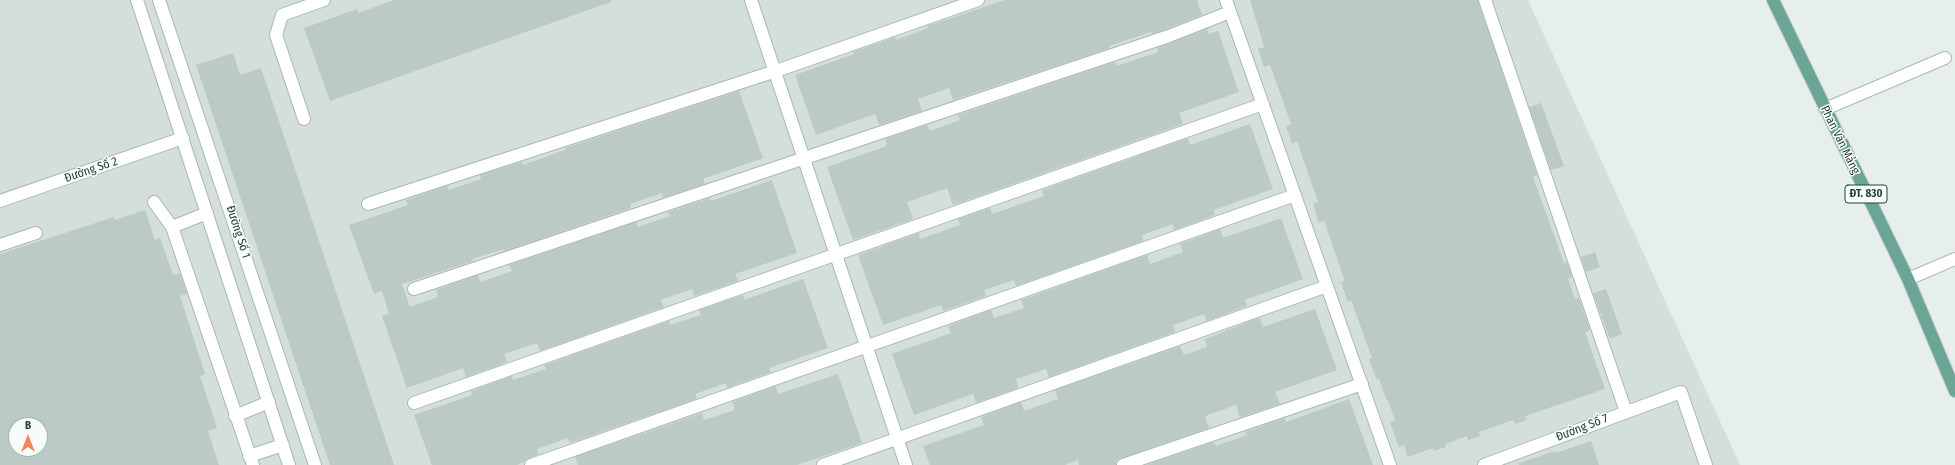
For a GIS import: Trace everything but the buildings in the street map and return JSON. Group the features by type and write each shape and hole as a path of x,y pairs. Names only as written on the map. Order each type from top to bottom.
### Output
{"main road":[{"name":"Phan Văn Mảng","path":"1773,0 1908,279 1955,390"}],"street":[{"name":"Đường Số 1","path":"137,0 289,465"},
{"name":"Đường Số 1","path":"159,0 315,465"},
{"path":"304,119 276,35 282,15 324,0"},
{"path":"751,0 776,71 906,465"},
{"path":"368,204 776,71 978,0"},
{"path":"1226,0 1390,465"},
{"path":"1485,0 1626,412"},
{"path":"414,289 1169,36 1230,12"},
{"path":"1825,109 1945,58"},
{"path":"414,403 836,253 1263,104"},
{"name":"Đường Số 2","path":"0,201 183,138"},
{"path":"531,465 1295,194"},
{"path":"154,202 172,226 251,460 283,445"},
{"path":"172,226 207,213"},
{"path":"0,245 36,233"},
{"path":"1908,279 1955,260"},
{"path":"823,465 1327,286"},
{"path":"1123,465 1362,384"},
{"name":"Đường Số 7","path":"1484,465 1681,392 1706,465"},
{"path":"235,416 269,402"}],"shaded area":[{"path":"0,0 1528,0 1740,465 0,465"}]}
